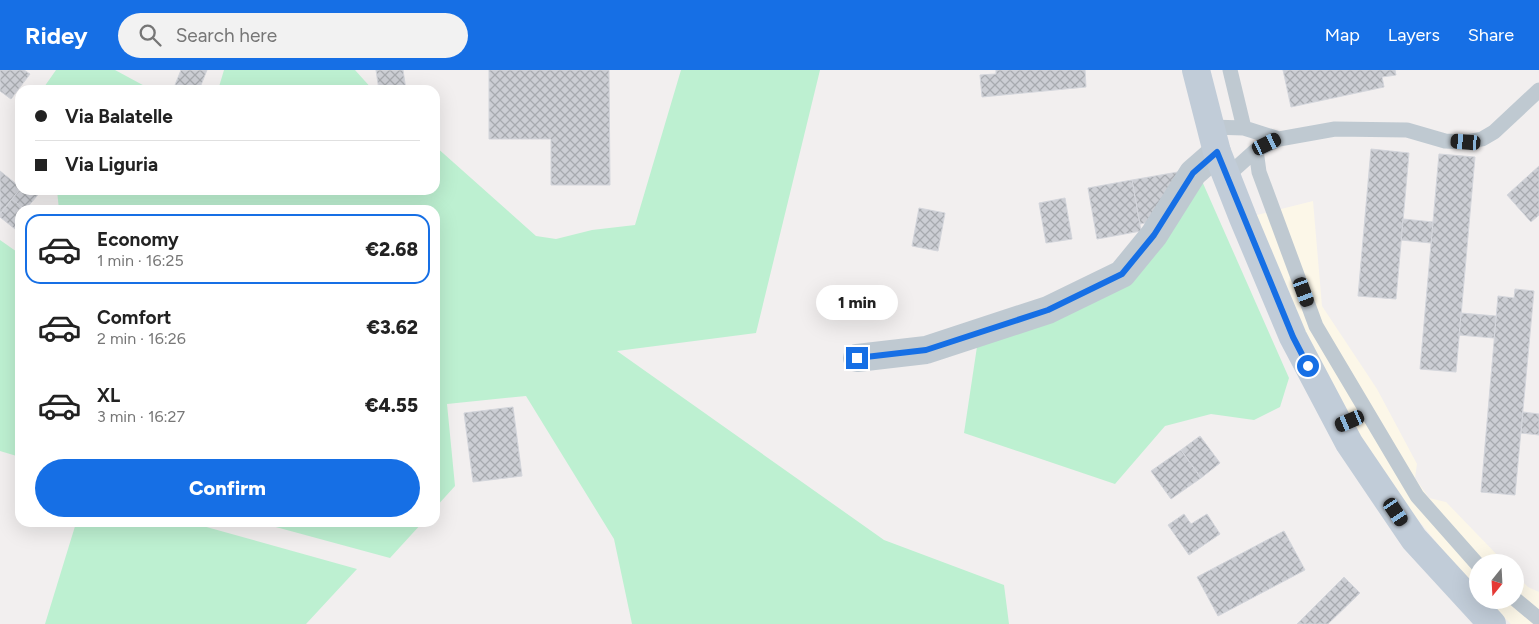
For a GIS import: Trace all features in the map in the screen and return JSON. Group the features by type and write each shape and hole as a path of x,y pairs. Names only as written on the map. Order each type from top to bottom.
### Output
{"main road":[{"path":"1196,70 1218,152 1304,331 1354,420 1349,443 1406,504 1414,539 1469,588"},
{"path":"1483,609 1492,624"}],"street":[{"path":"857,358 926,350 1048,310 1122,274 1154,235 1193,173 1218,152"}],"lane":[{"path":"1230,70 1244,128"},
{"path":"1218,152 1256,150 1278,139 1335,128 1407,130 1445,141 1466,142 1482,139 1494,132 1539,90"},
{"path":"1218,152 1244,128"},
{"path":"1244,128 1278,139"},
{"path":"1256,150 1259,172 1304,331"},
{"path":"1406,504 1469,557"},
{"path":"1524,606 1539,619"}],"shaded area":[{"path":"1313,201 1322,306 1377,389 1417,464 1415,478 1429,498 1446,502 1496,554 1469,554 1469,582 1406,505 1350,421 1303,333 1253,216"},
{"path":"1524,583 1539,592 1539,624 1511,624 1495,609 1524,609"}],"green space":[{"path":"56,70 115,70 143,85 46,85"},
{"path":"224,70 355,70 368,85 220,85"},
{"path":"681,70 820,70 756,333 617,351 884,540 1004,585 1009,624 632,624 614,539 526,396 447,404 455,486 440,502 440,205 58,205 58,195 440,195 440,150 536,236 556,239 592,230 635,225"},
{"path":"1202,181 1289,378 1280,407 1254,420 1211,414 1165,426 1115,484 964,433 978,340 1115,289"},
{"path":"0,240 15,250 15,456 0,451"},
{"path":"75,527 206,527 357,569 306,624 45,624"},
{"path":"276,527 418,527 390,558"}],"building":[{"path":"0,70 24,70 30,74 22,85 15,85 15,94 11,99 0,91"},
{"path":"181,70 207,70 201,85 175,85"},
{"path":"376,70 403,70 405,85 378,85"},
{"path":"489,70 609,70 610,185 551,185 551,139 489,139"},
{"path":"996,70 1085,70 1086,87 982,97 980,75 996,74"},
{"path":"1283,70 1395,70 1396,75 1382,77 1384,87 1291,107"},
{"path":"1371,149 1409,153 1396,299 1358,296"},
{"path":"1439,154 1475,157 1456,372 1420,369"},
{"path":"1539,166 1539,215 1531,222 1507,195"},
{"path":"0,171 15,183 15,195 0,214"},
{"path":"1178,172 1155,221 1140,224 1132,180"},
{"path":"1132,180 1141,231 1097,239 1088,188"},
{"path":"15,195 38,195 29,205 19,205 12,199"},
{"path":"1065,198 1072,239 1046,243 1039,203"},
{"path":"12,199 19,205 15,205 15,229 0,217 0,214"},
{"path":"919,208 945,213 938,251 912,246"},
{"path":"1403,219 1433,222 1431,243 1401,240"},
{"path":"1515,289 1534,291 1515,495 1481,492 1498,296 1514,298"},
{"path":"1461,313 1496,316 1494,338 1459,335"},
{"path":"513,407 522,476 473,482 464,413"},
{"path":"1523,412 1539,414 1539,435 1521,433"},
{"path":"1200,436 1220,463 1201,478 1181,450"},
{"path":"1181,450 1201,478 1171,499 1151,471"},
{"path":"1184,514 1191,524 1207,514 1220,534 1189,555 1168,525"},
{"path":"1284,531 1305,570 1218,616 1197,577"},
{"path":"1344,577 1360,593 1328,624 1297,624"}],"route":[{"path":"857,358 926,350 1048,310 1122,274 1154,235 1193,173 1217,152 1293,337 1308,366"}]}
